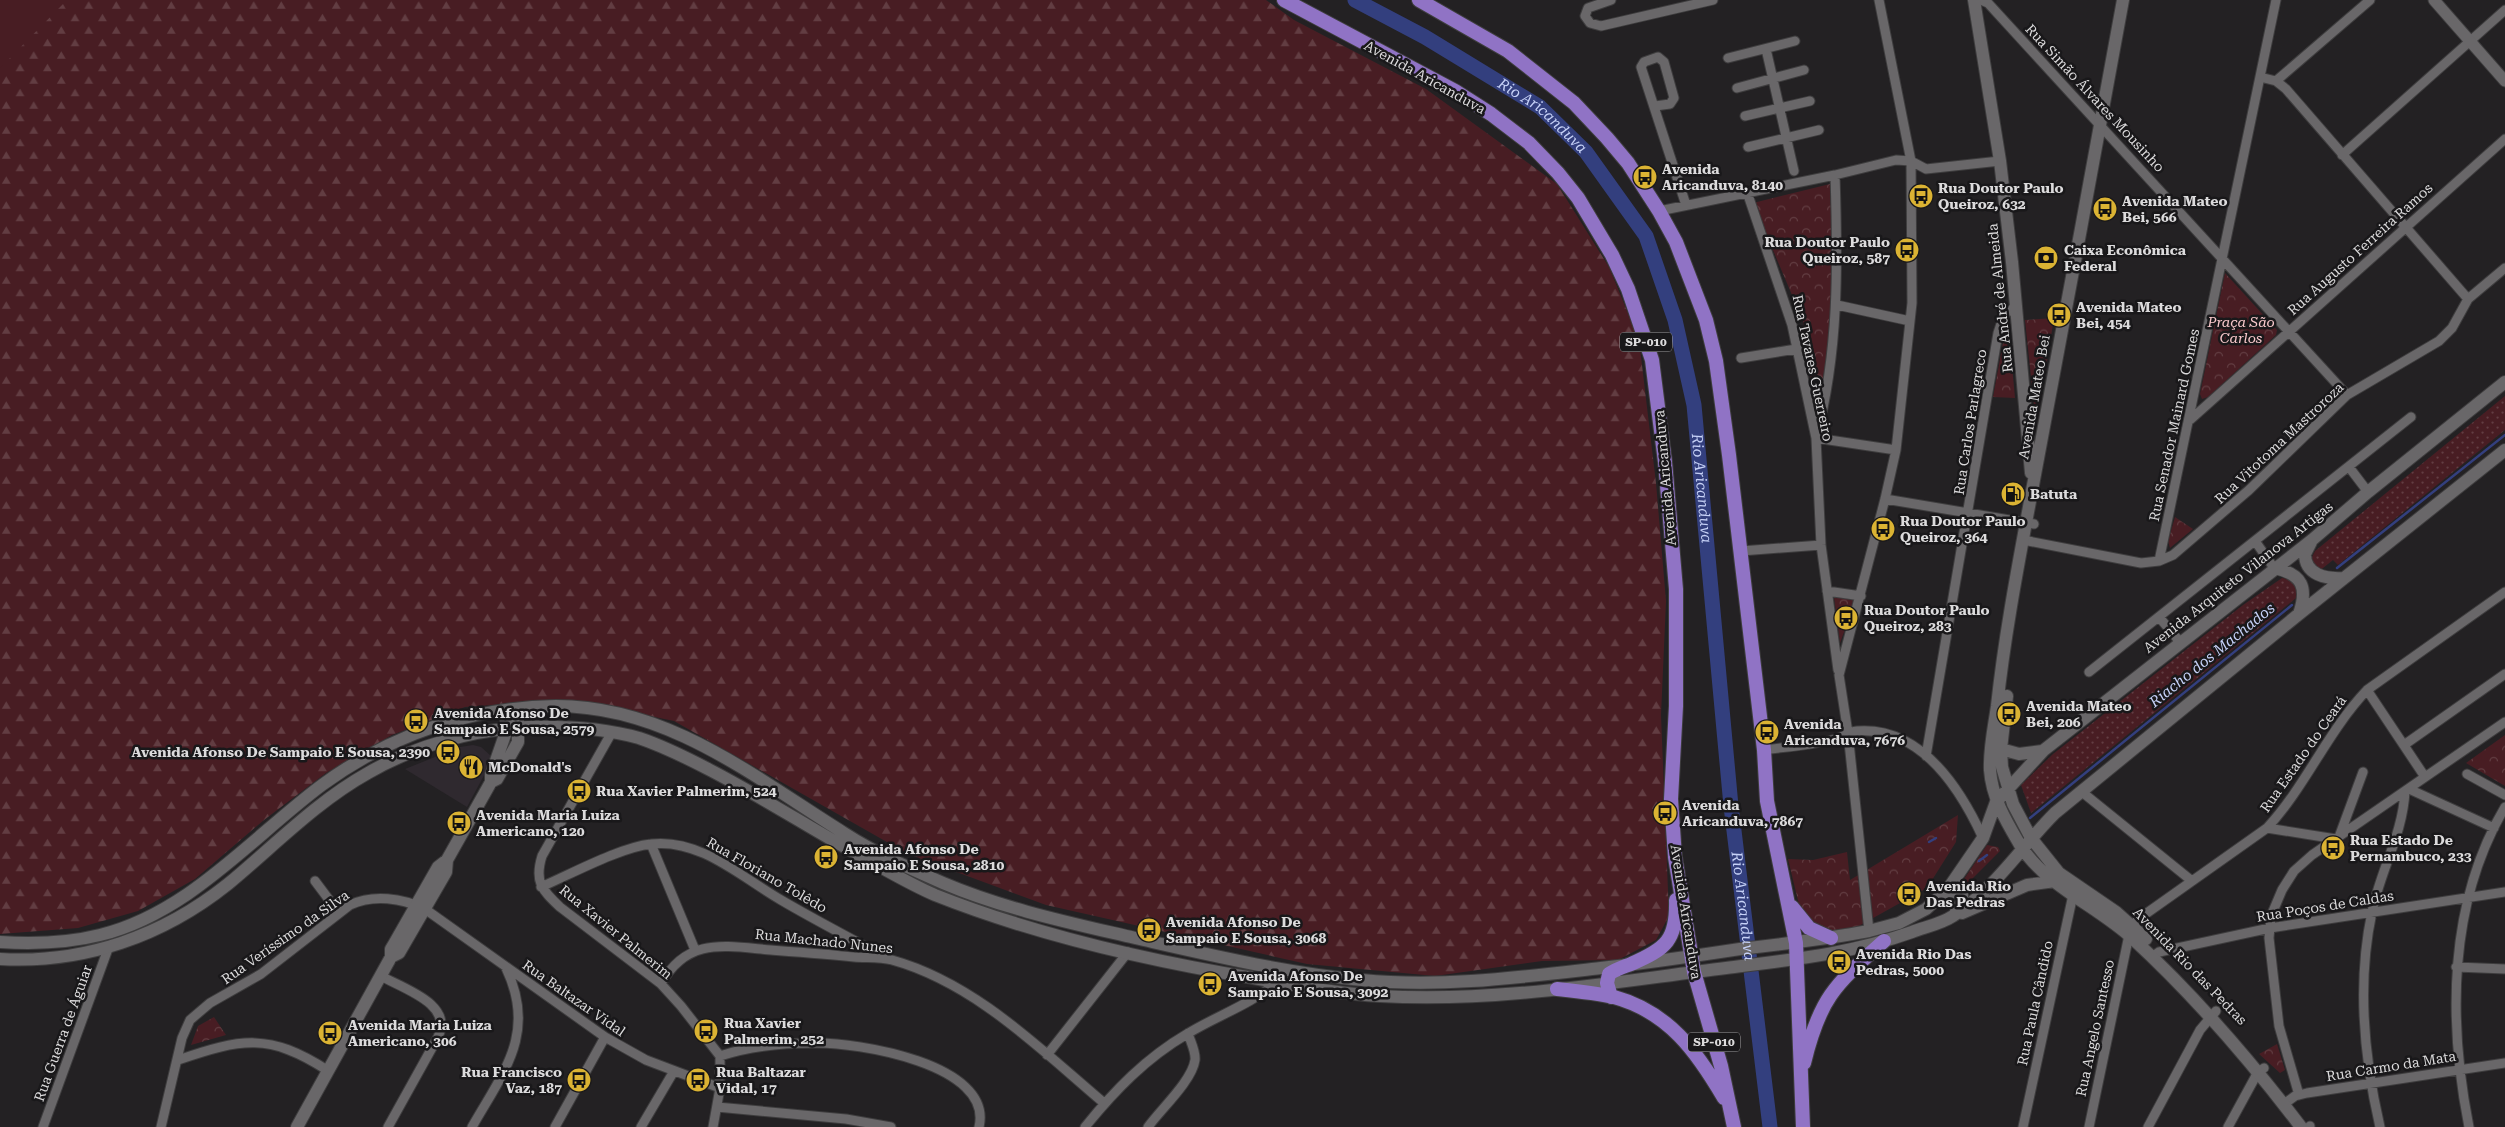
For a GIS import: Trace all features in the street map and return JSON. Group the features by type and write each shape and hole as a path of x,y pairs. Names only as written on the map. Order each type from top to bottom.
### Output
{"highway":[{"name":"Avenida Aricanduva","path":"1284,0 1455,91 1491,114 1529,143 1558,173 1578,198 1612,255 1628,289 1652,360 1655,376 1676,589 1676,706 1671,799 1675,857 1694,972 1721,1066 1734,1127"},
{"path":"1421,1 1508,51 1574,103 1628,163 1659,211 1676,242 1706,320 1716,361 1741,551 1764,750 1767,801 1798,959 1800,1080 1803,1127"},
{"path":"1609,990 1608,976 1613,971 1657,952 1672,935 1676,914 1675,857"},
{"path":"1786,898 1803,922 1831,938"},
{"path":"1800,1080 1812,1033 1826,999 1850,971 1884,941"},
{"path":"1557,989 1609,990 1685,1040 1707,1068 1732,1112"}],"main road":[{"name":"Rua André de Almeida","path":"1974,0 2000,161 2016,306 2032,490"},
{"name":"Avenida Mateo Bei","path":"2104,128 2123,0"},
{"name":"Avenida Mateo Bei","path":"1996,802 1990,766 2000,681 2104,128 2132,0"},
{"name":"Avenida Arquiteto Vilanova Artigas","path":"1996,802 2044,750 2312,540 2368,492 2505,382"},
{"name":"Rua André de Almeida","path":"2026,416 2032,428 2045,441"},
{"name":"Avenida Mateo Bei","path":"2030,523 2032,490 2045,441"},
{"path":"1952,916 2000,876 2022,848 2055,813 2298,614 2505,450"},
{"path":"2312,540 2305,554 2309,567 2324,578 2343,578"},
{"name":"Avenida Mateo Bei","path":"2007,788 2001,749 2027,541"},
{"path":"2274,568 2295,575 2301,584 2303,599 2298,614"},
{"path":"0,942 69,940 98,936 151,916 196,888 323,785 390,744 454,720 511,710 562,706 600,710 636,717 678,732 728,758 848,836 905,866 949,886 1028,912 1179,948 1300,972 1363,980 1419,983 1477,982 1628,965 1796,943 1869,931 1907,919 1926,909 1948,889 1984,838 1996,802"},
{"path":"297,1127 327,1070 392,958 391,949 446,872 447,860 491,782 497,779 518,742 512,728 511,710"},
{"path":"0,959 55,957 108,948 156,930 197,906 233,879 331,797 368,772 406,754 446,742 512,728 562,726 612,732 642,739 681,755 736,784 821,835 931,893 1005,920 1198,969 1381,996 1474,996 1557,989"},
{"path":"2001,749 2020,754 2044,750"},
{"name":"Avenida Rio das Pedras","path":"2007,788 2013,804 2031,838 2051,865 2075,889 2131,931 2156,954 2213,1014 2261,1070 2291,1100 2308,1127"},
{"name":"Avenida Rio das Pedras","path":"1996,802 2022,848 2055,881 2075,889"},
{"path":"1609,990 1694,972 1844,952 1884,941 2028,885 2041,881 2055,881"},
{"path":"1948,889 1962,895 1962,902 1952,916"}],"street":[{"path":"1611,0 1588,8 1585,16 1590,23 1601,26 1713,0"},
{"path":"1839,675 1896,450 1910,321 1911,161 1880,0"},
{"name":"Rua Simão Álvares Mousinho","path":"1981,0 1988,3 2348,395"},
{"name":"Rua Senador Mainard Gomes","path":"2159,562 2276,0"},
{"path":"2276,81 2370,0"},
{"path":"2434,0 2505,81"},
{"path":"2342,155 2505,10"},
{"path":"1728,58 1795,41"},
{"path":"1766,49 1795,177"},
{"path":"1655,106 1670,104 1674,98 1664,62 1658,57 1644,62 1641,67 1686,205"},
{"path":"1737,88 1772,77 1804,70"},
{"path":"2260,77 2276,81 2286,89 2468,299"},
{"path":"1745,116 1810,101"},
{"path":"1748,147 1819,130"},
{"name":"Rua Augusto Ferreira Ramos","path":"2190,420 2505,139"},
{"path":"1659,211 1747,192 1795,177 1835,175 1889,161 1911,161 1926,169 2000,161"},
{"path":"1835,175 1837,305 1825,402 1816,438 1896,450"},
{"name":"Rua Tavares Guerreiro","path":"1747,192 1781,287 1792,325 1816,438 1821,546 1848,733 1869,931"},
{"name":"Rua Vitotoma Mastroroza","path":"2159,562 2184,546 2249,490 2348,395 2439,341 2452,328 2468,299 2505,268"},
{"path":"1837,305 1910,321"},
{"name":"Rua Carlos Parlagreco","path":"1926,756 1998,333 2004,316 2016,306"},
{"path":"1741,358 1796,349"},
{"path":"2089,672 2411,417"},
{"path":"2349,467 2368,492"},
{"path":"1885,499 2030,523"},
{"path":"2027,541 2141,563 2159,562"},
{"path":"2255,541 2274,568"},
{"path":"1741,551 1821,546"},
{"path":"1827,591 1860,596"},
{"name":"Rua Estado do Ceará","path":"2131,931 2142,915 2267,828 2284,810 2348,709 2367,690 2505,592"},
{"path":"2159,617 2180,642"},
{"path":"2404,745 2505,674"},
{"path":"2367,690 2425,777"},
{"path":"2291,1100 2277,1016 2270,928 2276,904 2294,872 2312,855 2505,722"},
{"path":"1764,750 1830,741 1848,733 1862,731 1891,735 1915,746 1960,792 1984,838"},
{"name":"Rua Xavier Palmerim","path":"612,732 542,856 538,876 541,887 560,907 661,984 681,1006 720,1056"},
{"path":"2337,838 2364,772"},
{"path":"2467,774 2505,795"},
{"path":"2407,790 2494,828"},
{"path":"2380,1127 2370,1082 2364,994 2371,913 2377,889 2400,826 2407,790"},
{"path":"2082,792 2192,881"},
{"path":"2469,1127 2460,1070 2455,982 2456,967 2469,897 2494,828 2505,807"},
{"path":"2267,828 2337,838"},
{"path":"652,844 695,950 677,961 661,984"},
{"name":"Rua Floriano Tolêdo","path":"541,887 631,848 652,844 676,844 711,856 781,900 889,960"},
{"path":"314,881 339,913"},
{"name":"Rua Paula Cândido","path":"2023,1127 2075,889"},
{"name":"Rua Poços de Caldas","path":"2156,954 2270,928 2505,892"},
{"name":"Rua Veríssimo da Silva","path":"161,1127 185,1027 198,1011 261,974 350,905 366,900 403,900 420,907"},
{"name":"Rua Baltazar Vidal","path":"420,907 605,1037 646,1060 720,1088"},
{"name":"Rua Angelo Santesso","path":"2089,1127 2131,931"},
{"name":"Rua Machado Nunes","path":"695,950 742,947 889,960 916,968 966,992 1047,1055 1104,1103"},
{"name":"Rua Guerra de Águiar","path":"43,1127 108,948"},
{"path":"1047,1055 1128,952"},
{"path":"472,1127 512,1056 517,1040 520,1008 518,996 505,966"},
{"path":"2456,967 2505,969"},
{"path":"381,976 434,1006 441,1021 441,1030 438,1037 388,1127"},
{"path":"1085,1127 1104,1103 1152,1057 1188,1033 1247,1003 1276,982"},
{"path":"2148,1127 2189,1048 2213,1014"},
{"path":"1148,1127 1185,1079 1194,1063 1195,1056 1188,1033"},
{"path":"556,1127 605,1037"},
{"path":"178,1060 217,1048 266,1042 292,1050 327,1070"},
{"path":"713,1127 720,1088 720,1056 758,1047 815,1043 871,1048 910,1058 944,1073 973,1093 981,1111 979,1127"},
{"name":"Rua Carmo da Mata","path":"2291,1100 2370,1082 2505,1063"},
{"path":"2228,1127 2261,1070"},
{"path":"641,1127 674,1071"},
{"path":"717,1107 846,1119 891,1127"}],"shaded area":[{"path":"473,745 481,747 491,756 489,766 467,807 405,769 460,747"}],"green space":[{"path":"0,0 1266,0 1294,20 1426,89 1557,184 1609,267 1639,340 1656,483 1666,601 1661,715 1669,916 1656,940 1618,960 1542,961 1435,976 1307,964 1046,905 908,854 674,721 611,708 545,701 465,707 392,735 326,773 264,820 195,879 138,911 78,928 0,934"},
{"path":"0,0 64,0 64,3 0,68"},
{"path":"1830,184 1835,305 1816,421 1803,321 1753,203"},
{"name":"Praça São Carlos","path":"2225,273 2277,330 2276,335 2208,397 2202,399 2200,394"},
{"path":"2054,318 2038,415 2035,415 2025,320"},
{"path":"2005,332 2009,333 2015,398 1993,397"},
{"path":"2505,396 2505,430 2338,565 2333,560 2318,572 2311,559 2315,551"},
{"path":"2175,517 2193,529 2170,548 2168,541"},
{"path":"2282,578 2290,579 2301,594 2031,813 2021,785 2053,754 2243,605"},
{"path":"1834,597 1856,599 1840,643"},
{"path":"2505,735 2505,786 2466,763"},
{"path":"1958,815 1956,842 1927,888 1857,927 1825,933 1802,917 1788,859 1813,860 1847,852 1850,880"},
{"path":"1987,845 1998,847 2000,851 1966,885 1962,882"},
{"path":"214,1017 226,1035 191,1045 198,1026"},
{"path":"2277,1044 2285,1070 2280,1073 2259,1054"}],"waterway":[{"name":"Rio Aricanduva","path":"1355,0 1425,37 1540,107 1586,152 1646,236 1675,320 1694,405 1731,806 1770,1127"},
{"name":"Riacho dos Machados","path":"2337,568 2505,435"},
{"name":"Riacho dos Machados","path":"2030,818 2292,605"},
{"name":"Riacho dos Machados","path":"1929,842 1936,838"},
{"name":"Riacho dos Machados","path":"1979,861 1987,855"}],"place":[{"name":"Avenida Aricanduva, 8140","path":"1645,177"},
{"name":"Rua Doutor Paulo Queiroz, 632","path":"1921,196"},
{"name":"Avenida Mateo Bei, 566","path":"2105,209"},
{"name":"Rua Doutor Paulo Queiroz, 587","path":"1907,250"},
{"name":"Caixa Econômica Federal","path":"2046,258"},
{"name":"Avenida Mateo Bei, 454","path":"2059,315"},
{"name":"Batuta","path":"2013,494"},
{"name":"Rua Doutor Paulo Queiroz, 364","path":"1883,529"},
{"name":"Rua Doutor Paulo Queiroz, 283","path":"1846,618"},
{"name":"Avenida Mateo Bei, 206","path":"2009,714"},
{"name":"Avenida Afonso De Sampaio E Sousa, 2579","path":"416,721"},
{"name":"Avenida Aricanduva, 7676","path":"1767,732"},
{"name":"Avenida Afonso De Sampaio E Sousa, 2390","path":"448,752"},
{"name":"McDonald's","path":"471,767"},
{"name":"Rua Xavier Palmerim, 524","path":"579,791"},
{"name":"Avenida Aricanduva, 7867","path":"1665,813"},
{"name":"Avenida Maria Luiza Americano, 120","path":"459,823"},
{"name":"Rua Estado De Pernambuco, 233","path":"2333,848"},
{"name":"Avenida Afonso De Sampaio E Sousa, 2810","path":"826,857"},
{"name":"Avenida Rio Das Pedras","path":"1909,894"},
{"name":"Avenida Afonso De Sampaio E Sousa, 3068","path":"1149,930"},
{"name":"Avenida Rio Das Pedras, 5000","path":"1839,962"},
{"name":"Avenida Afonso De Sampaio E Sousa, 3092","path":"1210,984"},
{"name":"Rua Xavier Palmerim, 252","path":"706,1031"},
{"name":"Avenida Maria Luiza Americano, 306","path":"330,1033"},
{"name":"Rua Francisco Vaz, 187","path":"579,1080"},
{"name":"Rua Baltazar Vidal, 17","path":"698,1080"}]}
